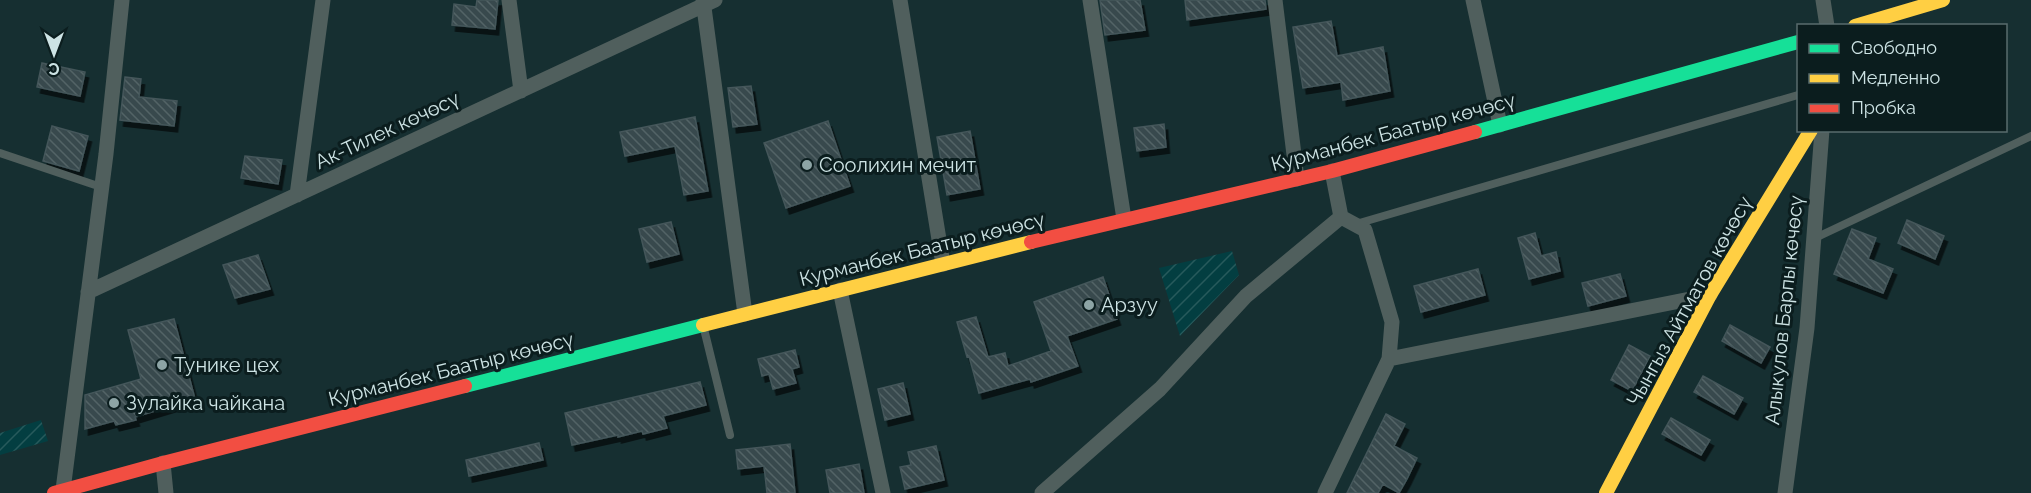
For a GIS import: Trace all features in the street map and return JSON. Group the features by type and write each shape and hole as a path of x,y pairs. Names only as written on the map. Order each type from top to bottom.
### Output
{"main road":[{"path":"1863,24 1943,0"},
{"name":"Курманбек Баатыр көчөсү","path":"58,492 163,463 943,264 1332,171 1797,42"},
{"name":"Чынгыз Айтматов көчөсү","path":"1606,493 1710,295 1810,132"}],"street":[{"path":"58,492 101,187 122,0"},
{"path":"297,195 323,0"},
{"path":"509,0 521,91"},
{"path":"900,0 943,264"},
{"path":"1090,0 1124,219"},
{"path":"1275,0 1297,179"},
{"path":"1473,0 1500,125"},
{"path":"1823,0 1827,24"},
{"path":"707,2 745,314"},
{"name":"Ак-Тилек көчөсү","path":"87,292 521,91 707,2"},
{"name":"Алыкулов Барпы көчөсү","path":"1785,493 1806,328 1822,132"},
{"path":"1332,171 1341,217"},
{"path":"1325,493 1389,359 1392,322 1360,227 1341,217"},
{"path":"1042,493 1160,388 1246,296 1341,217"},
{"path":"840,290 883,493"},
{"path":"1389,359 1710,295"},
{"path":"163,463 166,493"}],"lane":[{"path":"1360,227 1797,95"},
{"path":"1813,240 2031,136"},
{"path":"0,153 101,187"},
{"path":"703,325 730,435"}],"shaded area":[{"path":"1232,251 1239,275 1180,336 1159,268"},
{"path":"41,420 48,441 0,455 0,433"}],"building":[{"path":"477,0 498,0 495,29 452,25 454,4 476,7"},
{"path":"1100,0 1140,0 1145,30 1105,35"},
{"path":"1185,0 1265,0 1266,9 1187,20"},
{"path":"1331,21 1337,56 1383,47 1390,91 1343,100 1341,82 1303,88 1293,27"},
{"path":"42,63 85,72 80,96 37,87"},
{"path":"125,77 141,79 139,97 177,101 174,126 120,120"},
{"path":"751,86 757,124 733,127 728,88"},
{"path":"695,117 708,191 684,195 675,146 625,156 620,132"},
{"name":"Соолихин мечит","path":"828,121 850,186 786,208 764,143"},
{"path":"1164,124 1166,147 1137,151 1134,128"},
{"path":"52,126 88,136 79,171 43,161"},
{"path":"970,131 980,189 947,195 937,137"},
{"path":"245,156 282,160 278,184 241,178"},
{"path":"1907,220 1944,236 1935,259 1898,243"},
{"path":"671,222 679,254 647,262 639,229"},
{"path":"1852,229 1876,238 1868,259 1893,269 1883,293 1834,274"},
{"path":"1535,233 1541,256 1556,252 1560,271 1529,279 1518,238"},
{"path":"258,255 270,289 235,298 223,265"},
{"path":"1478,269 1485,295 1421,312 1414,286"},
{"path":"1620,274 1626,296 1588,306 1582,283"},
{"path":"1103,277 1117,319 1067,336 1078,366 1031,382 1030,379 979,393 957,322 976,317 988,357 1005,353 1008,366 1051,351 1034,302"},
{"name":"Тунике цех","path":"174,319 195,399 135,417 136,420 116,425 114,421 85,429 85,395 141,379 128,330"},
{"path":"1730,325 1770,347 1761,363 1722,341"},
{"path":"1629,345 1650,356 1632,391 1611,380"},
{"path":"795,350 799,367 792,369 796,383 773,389 769,374 762,376 758,359"},
{"path":"1703,376 1743,398 1734,414 1694,392"},
{"path":"700,382 706,405 663,416 667,428 572,445 565,413"},
{"path":"903,383 910,414 885,420 878,389"},
{"path":"1386,414 1405,424 1394,446 1417,458 1407,479 1399,493 1383,484 1378,493 1347,493"},
{"path":"1671,418 1710,440 1701,455 1662,434"},
{"path":"539,443 543,460 469,476 466,460"},
{"path":"790,444 795,493 767,493 764,466 738,469 736,450"},
{"path":"936,446 944,480 905,489 900,467 911,465 908,452"},
{"path":"859,464 864,493 830,493 826,470"}],"traffic: fast":[{"path":"1475,132 1797,42"},
{"path":"465,386 703,325"}],"traffic: slow":[{"path":"1862,24 1943,0"},
{"path":"1606,493 1710,295 1810,132"},
{"path":"703,325 1031,242"}],"traffic: jam":[{"path":"1031,242 1332,171 1475,132"},
{"path":"54,493 465,386"}],"place":[{"name":"Соолихин мечит","path":"807,165"},
{"name":"Арзуу","path":"1089,305"},
{"name":"Тунике цех","path":"162,365"},
{"name":"Зулайка чайкана","path":"114,403"}]}
